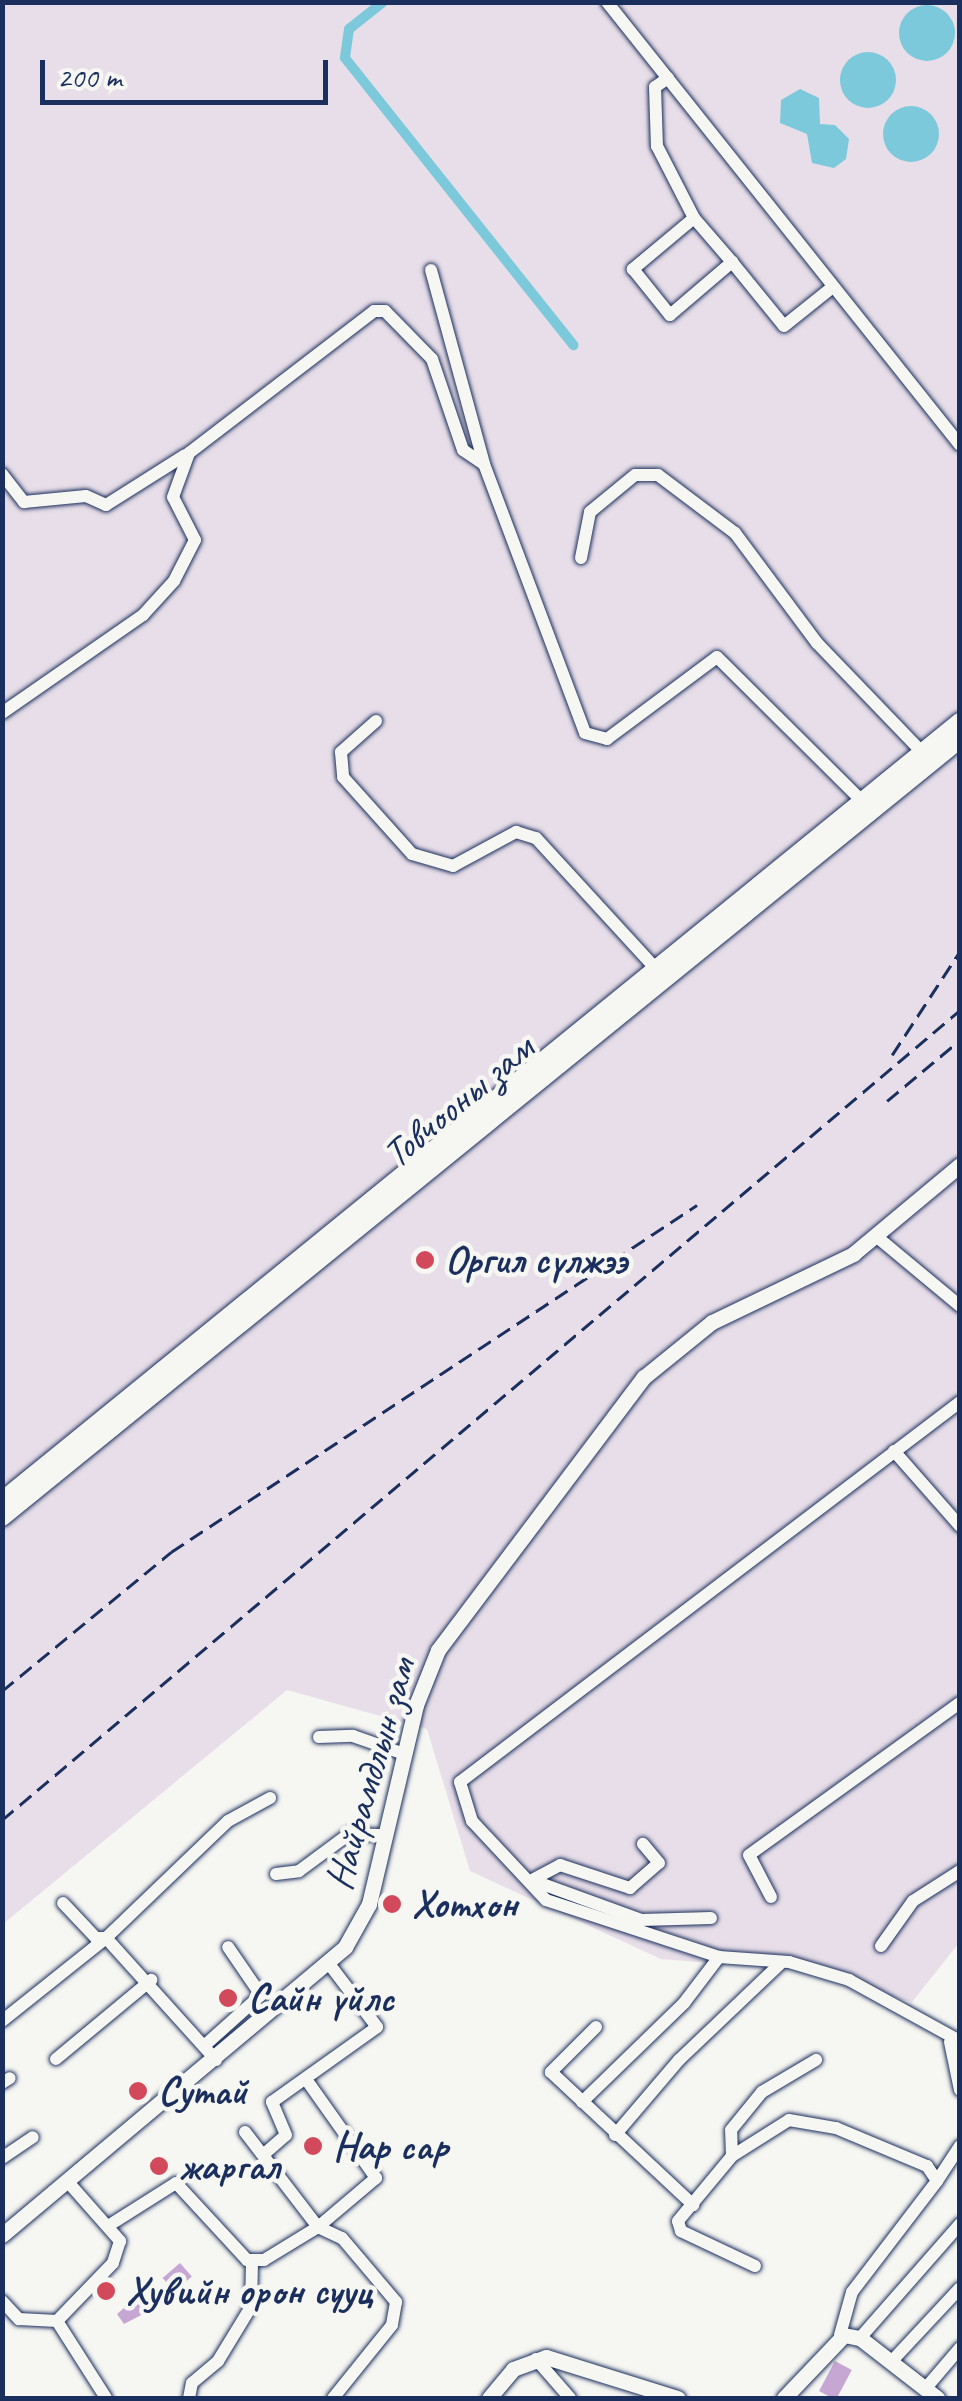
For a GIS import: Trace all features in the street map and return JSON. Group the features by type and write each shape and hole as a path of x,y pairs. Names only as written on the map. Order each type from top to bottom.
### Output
{"highway":[{"name":"Товчооны зам","path":"2,1517 866,805 960,722"},
{"name":"Товчооны зам","path":"2,1500 656,969 866,805 960,739"}],"main road":[{"name":"Найрамдлын зам","path":"2,2236 330,1964 365,1916 424,1681 450,1629 644,1377 712,1322 877,1237 960,1164"},
{"path":"784,2398 840,2336 860,2338 931,2394"},
{"path":"488,2398 506,2376 536,2358 678,2398"}],"street":[{"path":"607,2 828,290 960,445"},
{"path":"668,78 655,87 656,146 694,218 784,326 828,290"},
{"path":"694,218 633,270 670,315 732,262"},
{"path":"430,270 484,464 584,733 608,739 717,657 866,805"},
{"path":"2,474 24,502 86,496 106,505 189,453 374,311 385,312 432,359 463,450 484,464"},
{"path":"2,713 144,615 174,581 196,540 174,497 189,453"},
{"path":"581,558 590,512 635,475 658,475 735,532 817,643 922,752"},
{"path":"376,721 341,752 344,777 390,834 441,866 516,832 536,838 656,969"},
{"path":"877,1237 960,1306"},
{"path":"960,1402 464,1776 463,1805 472,1821 554,1904 719,1957 782,1962 849,1980 918,2012 955,2041 960,2090"},
{"path":"894,1451 960,1526"},
{"path":"771,1897 749,1855 960,1703"},
{"path":"319,1737 354,1736 404,1754"},
{"path":"2,2021 106,1938 228,1821 270,1798"},
{"path":"276,1874 298,1871 349,1834 385,1835"},
{"path":"532,1880 560,1865 630,1888 659,1863 643,1844"},
{"path":"881,1946 913,1901 960,1871"},
{"path":"532,1880 640,1920 711,1918"},
{"path":"63,1903 96,1938 106,1938 151,1980 216,2060"},
{"path":"204,2046 261,1995 228,1948"},
{"path":"582,2102 684,2004 719,1957"},
{"path":"615,2135 691,2047 782,1962"},
{"path":"263,2155 286,2135 270,2104 308,2082 377,2027 330,1964"},
{"path":"56,2059 151,1980"},
{"path":"596,2027 552,2072 692,2205"},
{"path":"732,2156 731,2130 762,2092 816,2060"},
{"path":"252,2262 318,2227 376,2178 308,2082"},
{"path":"754,2266 681,2231 678,2221 732,2156 788,2120 809,2120 900,2152 938,2181"},
{"path":"245,2132 318,2227 342,2238 396,2302 392,2325 333,2398"},
{"path":"2,2158 33,2136"},
{"path":"840,2336 852,2292 938,2181 960,2146"},
{"path":"57,2322 113,2263 120,2240 68,2182"},
{"path":"108,2226 164,2186 182,2185 252,2262 252,2306 218,2362 192,2382 189,2398"},
{"path":"860,2338 960,2224"},
{"path":"891,2362 960,2288"},
{"path":"2,2301 19,2319 57,2322"},
{"path":"57,2322 106,2398"},
{"path":"931,2394 960,2348"},
{"path":"536,2358 570,2398"}],"shaded area":[{"path":"3,3 959,3 959,1943 912,2002 790,1969 661,1959 470,1871 427,1729 287,1690 3,1924"}],"water":[{"path":"927,5 947,13 955,33 947,53 927,61 907,53 899,33 907,13"},
{"path":"868,52 888,60 896,80 888,100 868,108 848,100 840,80 848,60"},
{"path":"800,89 819,98 820,124 835,125 849,139 846,159 834,168 812,163 807,134 780,123 781,100"},
{"path":"911,106 931,114 939,134 931,154 911,162 891,154 883,134 891,114"}],"building":[{"path":"180,2263 192,2277 174,2292 163,2278"},
{"path":"139,2295 151,2310 124,2324 117,2314"},
{"path":"835,2361 852,2370 837,2398 819,2391"}],"waterway":[{"path":"383,2 349,29 345,58 573,345"}],"railway":[{"path":"892,1055 960,951"},
{"path":"2,1820 960,1010"},
{"path":"887,1101 960,1040"},
{"path":"2,1691 171,1552 697,1205"}],"place":[{"name":"Оргил сүлжээ","path":"425,1260"},
{"name":"Хотхон","path":"392,1904"},
{"name":"Сайн үйлс","path":"228,1998"},
{"name":"Сутай","path":"138,2091"},
{"name":"Нар сар","path":"313,2146"},
{"name":"жаргал","path":"159,2166"},
{"name":"Хувийн орон сууц","path":"106,2291"}]}
